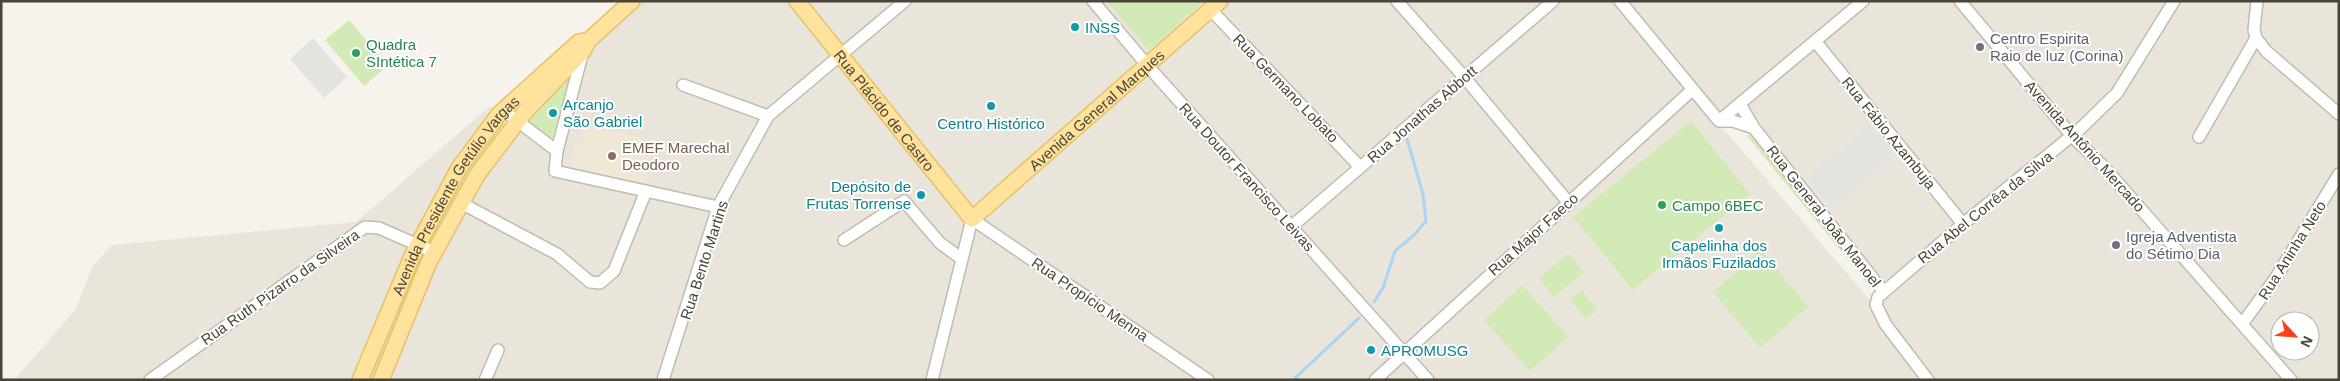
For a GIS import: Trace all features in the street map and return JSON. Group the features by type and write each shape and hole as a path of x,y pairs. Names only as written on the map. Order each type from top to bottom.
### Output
{"main road":[{"name":"Avenida Presidente Getúlio Vargas","path":"360,380 418,244 459,168 503,110 583,45 632,1"},
{"name":"Rua Plácido de Castro","path":"796,1 972,219"},
{"name":"Avenida General Marques","path":"972,219 1216,5"},
{"name":"Avenida Presidente Getúlio Vargas","path":"381,380 434,252 477,175 516,122 583,45"}],"street":[{"name":"Rua Bento Martins","path":"663,380 718,207 768,116 842,56 905,1"},
{"name":"Rua Doutor Francisco Leivas","path":"1093,1 1147,65 1428,380"},
{"path":"1397,1 1465,78 1568,202"},
{"name":"Rua Jonathas Abbott","path":"1291,227 1553,1"},
{"path":"1620,1 1718,121"},
{"path":"1718,121 1863,1"},
{"name":"Avenida Antônio Mercado","path":"1960,1 2072,136 2104,167 2291,380"},
{"name":"Rua Abel Corrêa da Silva","path":"1883,291 2072,136 2117,93 2174,1"},
{"path":"2256,1 2254,30 2256,38 2266,51 2339,114"},
{"name":"Rua Germano Lobato","path":"1216,5 1360,167"},
{"path":"2199,137 2256,38"},
{"name":"Rua Fábio Azambuja","path":"1815,41 1963,224"},
{"path":"583,45 557,151 555,171 718,207"},
{"path":"683,85 768,116"},
{"name":"Rua Major Faeco","path":"1375,380 1404,351 1692,90"},
{"name":"Rua General João Manoel","path":"1740,104 1754,128 1883,291 1876,305 1886,325 1928,380"},
{"path":"503,110 516,122 557,151"},
{"path":"1718,121 1734,121 1754,128"},
{"name":"Rua Aninha Neto","path":"2242,324 2275,279 2339,174"},
{"path":"461,203 557,254 590,282 600,282 614,271 646,191"},
{"path":"844,240 904,201 940,243 962,259"},
{"path":"932,380 972,219"},
{"name":"Rua Propício Menna","path":"972,219 1208,380"},
{"name":"Rua Ruth Pizarro da Silveira","path":"150,380 365,227 379,228 418,244"},
{"path":"418,244 434,252"},
{"path":"485,380 498,350"}],"shaded area":[{"path":"639,1 791,1 836,56 764,118 718,203 559,169 561,151 591,44"},
{"name":"Centro Histórico","path":"797,1 1220,1 972,219"},
{"path":"1228,1 1393,1 1460,78 1361,163 1216,11"},
{"path":"1401,1 1549,1 1465,74"},
{"path":"1558,1 1616,1 1687,89 1568,197 1469,78"},
{"path":"1623,1 1855,1 1720,115"},
{"path":"1870,1 1954,1 2067,137 1963,220 1820,43"},
{"path":"1966,1 2170,1 2115,91 2074,130"},
{"path":"2177,1 2254,1 2256,43 2339,118 2339,169 2244,319 2078,134 2120,95"},
{"path":"2260,1 2339,1 2339,110 2258,37"},
{"path":"1211,15 1356,167 1293,221 1154,65"},
{"path":"313,38 347,77 324,98 290,59"},
{"path":"1816,47 1958,224 1884,286 1756,126 1744,106"},
{"path":"841,61 968,222 960,254 903,205 959,260 930,380 667,380 721,209 771,118"},
{"path":"1147,71 1398,352 1370,380 1214,380 978,219"},
{"path":"1464,82 1563,200 1405,344 1296,226"},
{"path":"1692,97 1715,125 1721,126 1874,305 1925,380 1433,380 1410,352"},
{"path":"490,106 499,114 459,168 360,380 14,380 76,309 92,267 112,245 356,222"},
{"path":"1870,124 1896,156 1832,209 1807,177"},
{"name":"EMEF Marechal Deodoro","path":"583,126 654,140 646,183 570,168 575,143 580,143"},
{"path":"519,127 555,153 553,174 641,193 613,268 597,280 467,202"},
{"path":"2071,141 2100,170 2286,380 1933,380 1890,324 1879,304 1881,298"},
{"path":"2339,179 2339,380 2298,380 2281,361 2320,361 2320,311 2270,311 2270,349 2247,323"},
{"path":"647,194 714,209 660,380 386,380 437,257 464,208 556,256 588,285 610,279"},
{"path":"973,224 1204,380 935,380"},
{"path":"1404,351 1428,380 1375,380"}],"green space":[{"path":"1106,1 1204,1 1149,50"},
{"name":"Quadra SIntética 7","path":"349,20 388,65 364,86 325,40"},
{"path":"576,68 555,142 526,122"},
{"name":"Campo 6BEC","path":"1691,121 1750,194 1633,290 1573,217"},
{"path":"500,122 505,125 470,175 432,243 427,241 465,171"},
{"path":"1750,134 1870,281 1867,283 1747,136"},
{"path":"1761,250 1808,307 1760,348 1713,292"},
{"path":"1569,253 1584,272 1554,297 1539,278"},
{"path":"418,258 423,261 373,380 366,380"},
{"path":"1522,285 1569,337 1530,371 1484,320"},
{"path":"1582,290 1597,310 1586,319 1570,300"}],"waterway":[{"path":"1374,302 1383,288 1395,251 1414,235 1426,221 1423,194 1407,139"},
{"path":"1293,380 1359,318"}],"place":[{"name":"INSS","path":"1075,27"},
{"name":"Centro Espirita Raio de luz (Corina)","path":"1980,47"},
{"name":"Quadra SIntética 7","path":"356,53"},
{"name":"Centro Histórico","path":"991,106"},
{"name":"Arcanjo São Gabriel","path":"553,113"},
{"name":"EMEF Marechal Deodoro","path":"612,156"},
{"name":"Depósito de Frutas Torrense","path":"921,195"},
{"name":"Campo 6BEC","path":"1662,205"},
{"name":"Capelinha dos Irmãos Fuzilados","path":"1719,228"},
{"name":"Igreja Adventista do Sétimo Dia","path":"2116,245"},
{"name":"APROMUSG","path":"1371,350"}]}
